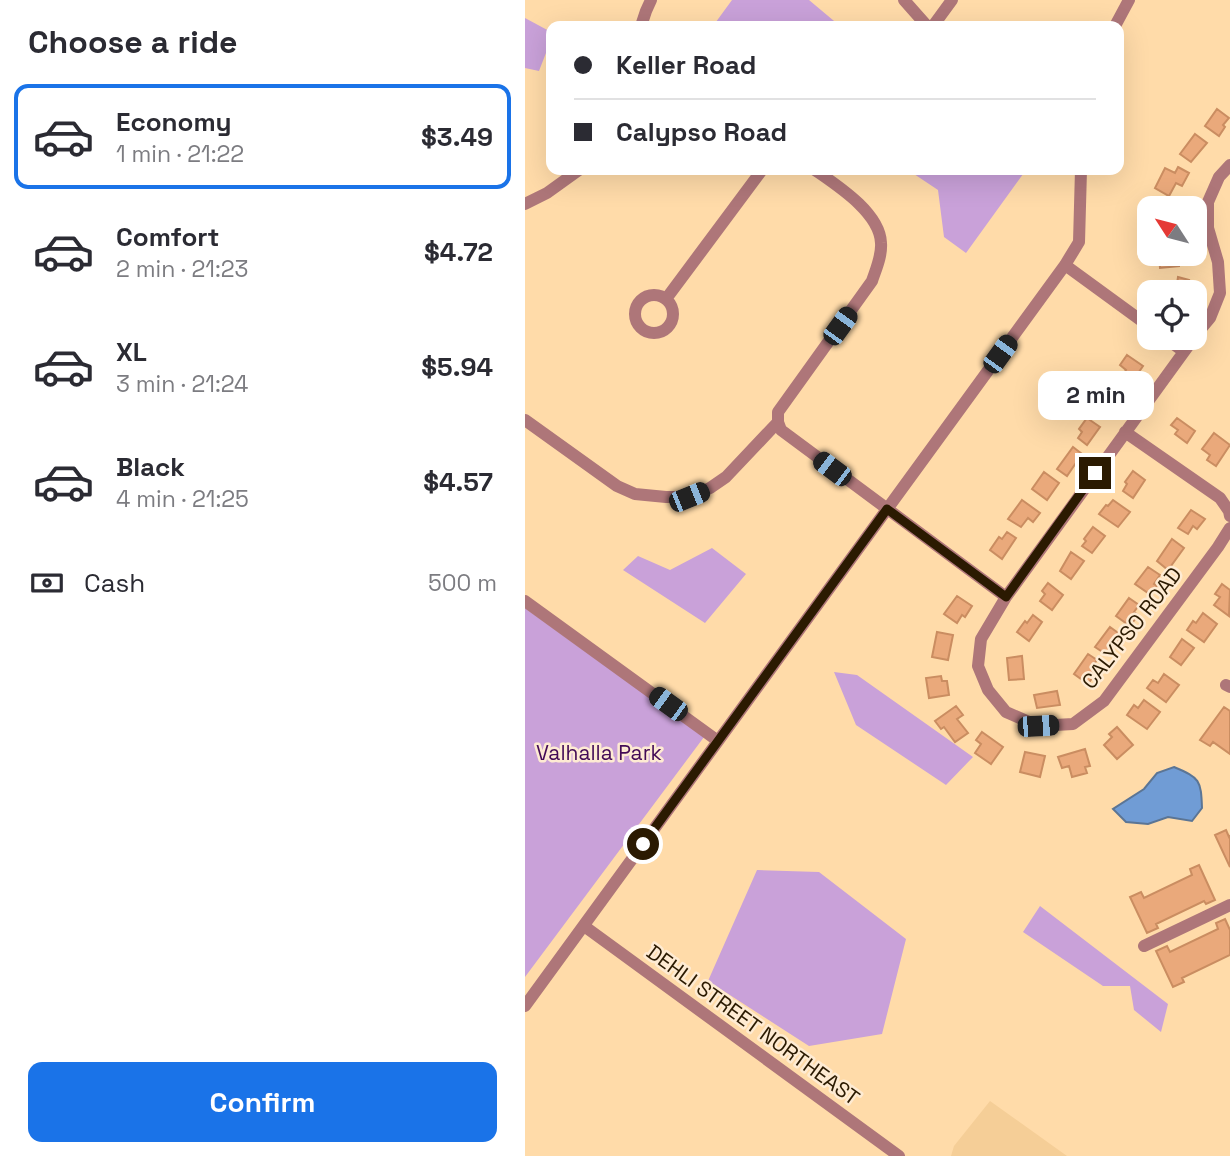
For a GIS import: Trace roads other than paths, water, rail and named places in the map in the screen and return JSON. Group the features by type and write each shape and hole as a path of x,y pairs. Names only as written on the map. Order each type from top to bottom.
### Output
{"street":[{"path":"643,21 651,0"},
{"path":"904,0 923,21"},
{"path":"937,21 952,0"},
{"path":"1118,21 1129,0"},
{"name":"CALYPSO ROAD","path":"1207,321 1225,281 1208,228 1208,202 1219,177 1230,165"},
{"path":"525,204 547,194 572,175"},
{"path":"666,299 758,175"},
{"path":"822,175 846,193 874,220 882,244 872,281 778,412 781,430 1006,597"},
{"path":"525,1006 1065,265 1079,242 1081,175"},
{"path":"1065,265 1137,318"},
{"name":"CALYPSO ROAD","path":"1183,351 1006,597 981,639 978,666 988,690 1006,712 1038,726 1073,724 1104,701 1230,528"},
{"path":"525,420 617,486 635,495 666,497 689,497 711,488 726,477 778,422"},
{"path":"1125,432 1220,498 1230,516"},
{"path":"525,601 718,740"},
{"path":"1144,946 1230,905"},
{"name":"DEHLI STREET NORTHEAST","path":"584,926 899,1156"}],"water":[{"path":"1174,767 1194,777 1200,786 1202,808 1192,821 1168,817 1148,824 1126,822 1113,809 1144,789 1157,773"}],"park label":[{"name":"Valhalla Park","path":"599,753"}]}
